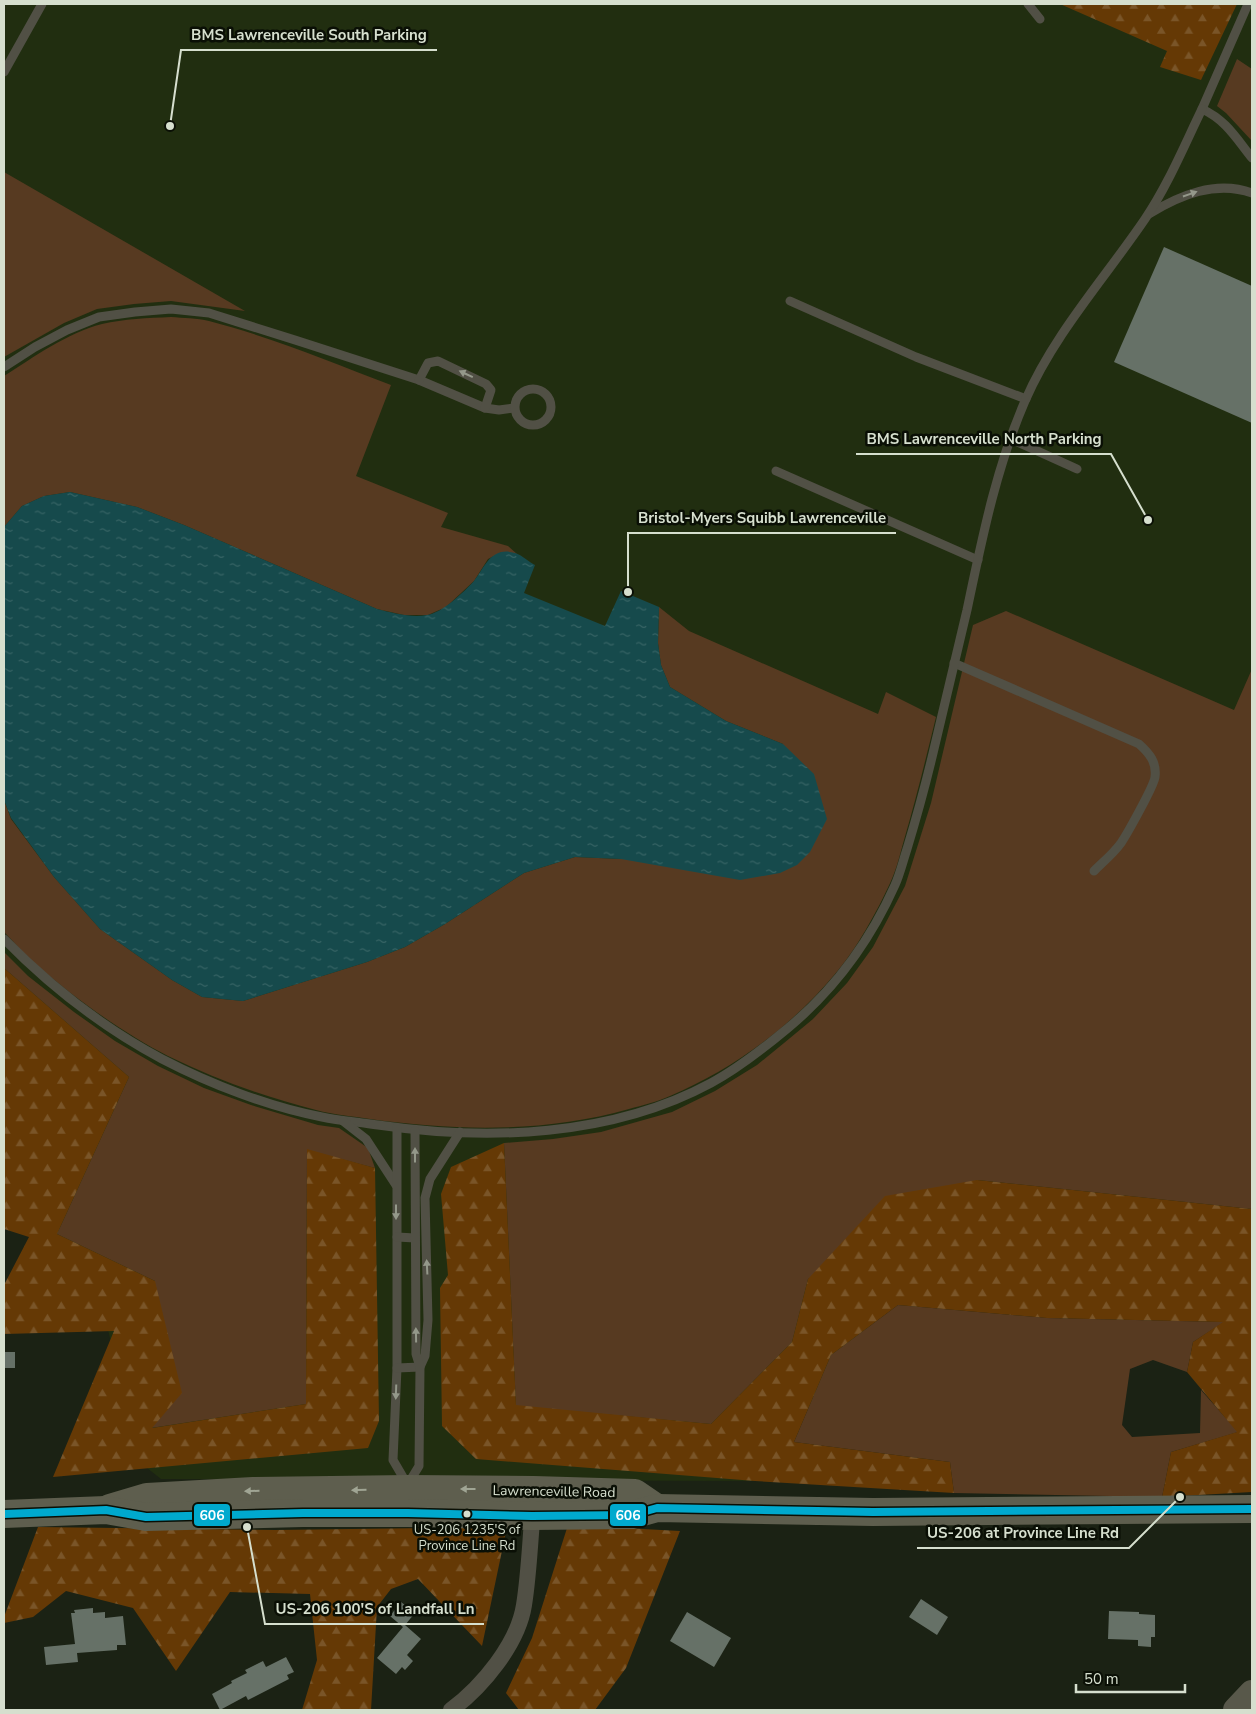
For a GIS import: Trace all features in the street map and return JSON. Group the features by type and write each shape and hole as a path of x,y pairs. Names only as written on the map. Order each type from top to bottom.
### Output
{"highway":[{"name":"Lawrenceville Road","path":"4,1514 106,1510 146,1517 303,1513 408,1498 533,1503 635,1493 657,1508 873,1512 1252,1509"}],"main road":[{"path":"1236,1710 1252,1693"}],"street":[{"path":"451,1710 473,1692 489,1675 515,1632 524,1607 533,1503"}],"lane":[{"path":"4,72 42,4"},
{"path":"1028,4 1040,19"},
{"path":"4,939 34,970 79,1005 120,1034 163,1059 207,1080 254,1097 320,1117 415,1131 504,1134 600,1124 669,1103 711,1083 752,1058 806,1012 840,978 865,942 897,882 922,801 992,494 1026,399 1052,352 1147,216 1169,177 1202,109 1248,4"},
{"path":"1202,109 1222,121 1252,158"},
{"path":"1147,216 1171,201 1198,191 1224,188 1252,193"},
{"path":"790,302 916,357 1026,399"},
{"path":"4,367 35,347 67,330 99,317 171,309 209,313 419,380 485,408 499,410 514,408"},
{"path":"419,380 428,363 438,361 486,384 491,390 485,408"},
{"path":"531,388 545,394 551,407 550,414 544,421 533,425 519,420 514,408 518,396 523,391 531,388"},
{"path":"1011,439 1077,468"},
{"path":"776,471 978,560"},
{"path":"954,663 1139,744 1149,752 1154,764 1155,778 1150,790 1121,844 1094,871"},
{"path":"340,1120 366,1139 396,1186"},
{"path":"397,1128 397,1368 393,1460 408,1498"},
{"path":"408,1498 419,1466 420,1367 416,1354 415,1131"},
{"path":"420,1367 425,1356 428,1320 425,1198 430,1179 460,1132"},
{"path":"396,1237 415,1238"},
{"path":"397,1368 420,1367"}],"shaded area":[{"path":"4,4 1252,4 1252,1209 977,1180 755,1481 161,1479 137,1460 97,1280 4,1199"},
{"path":"1237,59 1252,69 1252,141 1217,106"},
{"path":"4,172 245,311 171,301 97,309 64,323 4,357"},
{"path":"171,317 204,320 232,327 301,350 391,385 356,476 448,513 441,527 508,546 517,554 502,552 488,559 474,581 446,607 428,615 404,615 377,609 184,525 137,507 70,492 44,496 22,506 4,527 4,376 51,346 89,328 119,321"},
{"path":"659,607 689,631 878,714 886,692 936,717 895,871 859,942 835,974 800,1012 760,1045 738,1060 693,1085 660,1100 629,1109 597,1117 533,1126 435,1126 323,1112 240,1087 168,1056 152,1047 100,1015 67,990 34,962 4,932 4,800 11,819 54,877 100,929 172,980 202,997 243,1001 367,962 405,947 445,924 524,873 575,857 621,859 783,744 726,721 670,687 661,665 658,643"},
{"path":"1006,611 1234,710 1252,669 1252,1209 977,1180 808,1279 792,1342 711,1424 516,1406 504,1143 553,1139 601,1132 672,1112 715,1091 757,1065 813,1019 847,983 873,947 905,886 931,803 973,625"},
{"path":"4,952 28,976 74,1012 115,1041 158,1066 204,1088 251,1105 318,1125 339,1128 368,1148 375,1168 307,1150 306,1404 151,1428 155,1281 57,1234 129,1077 4,968"},
{"path":"898,1305 1047,1318 1224,1322 1193,1342 1187,1372 1153,1360 1130,1369 1122,1425 1132,1437 1200,1433 1201,1390 1238,1432 1171,1452 1162,1497 954,1493 950,1462 794,1442 831,1355"}],"green space":[{"path":"1060,4 1237,4 1201,80 1160,67 1167,51"},
{"path":"4,968 129,1077 57,1234 155,1281 182,1393 152,1428 306,1404 307,1149 375,1168 379,1421 368,1448 53,1477 114,1331 4,1334 4,1285 29,1237 4,1229"},
{"path":"504,1143 516,1405 711,1424 792,1342 808,1279 885,1196 977,1180 1252,1209 1252,1492 1162,1497 1171,1452 1237,1432 1187,1372 1193,1342 1223,1322 1047,1318 898,1305 831,1355 794,1442 950,1462 954,1493 755,1481 476,1459 442,1426 440,1288 448,1275 441,1194 451,1167"},
{"path":"568,1525 680,1531 626,1668 595,1710 519,1710 506,1693 532,1638"},
{"path":"38,1527 275,1530 507,1527 482,1646 418,1579 391,1589 377,1607 371,1710 302,1710 317,1660 310,1594 230,1592 176,1671 133,1608 66,1591 33,1617 4,1623 4,1617"}],"water":[{"path":"70,492 137,507 184,525 377,609 396,613 421,616 439,610 470,586 485,564 500,552 518,554 535,565 524,593 605,626 621,591 659,607 658,643 661,665 670,687 726,721 783,744 814,774 827,819 810,852 797,865 780,873 740,880 621,859 575,857 524,873 445,924 405,947 367,962 243,1001 202,997 172,980 100,929 54,877 11,818 4,800 4,527 22,506 44,496"}],"building":[{"path":"1164,247 1252,286 1252,423 1114,362"},
{"path":"4,1352 15,1352 15,1368 4,1368"},
{"path":"921,1599 948,1617 937,1635 909,1617"},
{"path":"401,1602 415,1613 405,1625 421,1639 407,1655 413,1661 405,1670 402,1667 396,1674 377,1658 403,1627 390,1616"},
{"path":"93,1608 93,1613 105,1612 105,1618 123,1616 126,1645 117,1645 117,1650 77,1653 78,1662 46,1665 44,1647 75,1644 71,1613 75,1613 74,1610"},
{"path":"1109,1611 1139,1612 1139,1614 1155,1615 1155,1637 1151,1637 1151,1647 1138,1646 1138,1640 1108,1639"},
{"path":"687,1612 731,1638 714,1667 670,1641"},
{"path":"286,1657 294,1672 287,1675 289,1679 248,1700 246,1696 220,1710 212,1694 247,1673 245,1670 263,1661 266,1667"}],"transit line":[{"name":"606","path":"4,1514 106,1510 146,1517 303,1513 532,1516 632,1515 657,1508 873,1512 1252,1509"}],"place":[{"name":"BMS Lawrenceville South Parking","path":"170,126"},
{"name":"BMS Lawrenceville North Parking","path":"1148,520"},
{"name":"Bristol-Myers Squibb Lawrenceville","path":"628,592"},
{"name":"US-206 at Province Line Rd","path":"1180,1497"},
{"name":"US-206 1235'S of Province Line Rd","path":"467,1514"},
{"name":"US-206 100'S of Landfall Ln","path":"247,1527"}]}
